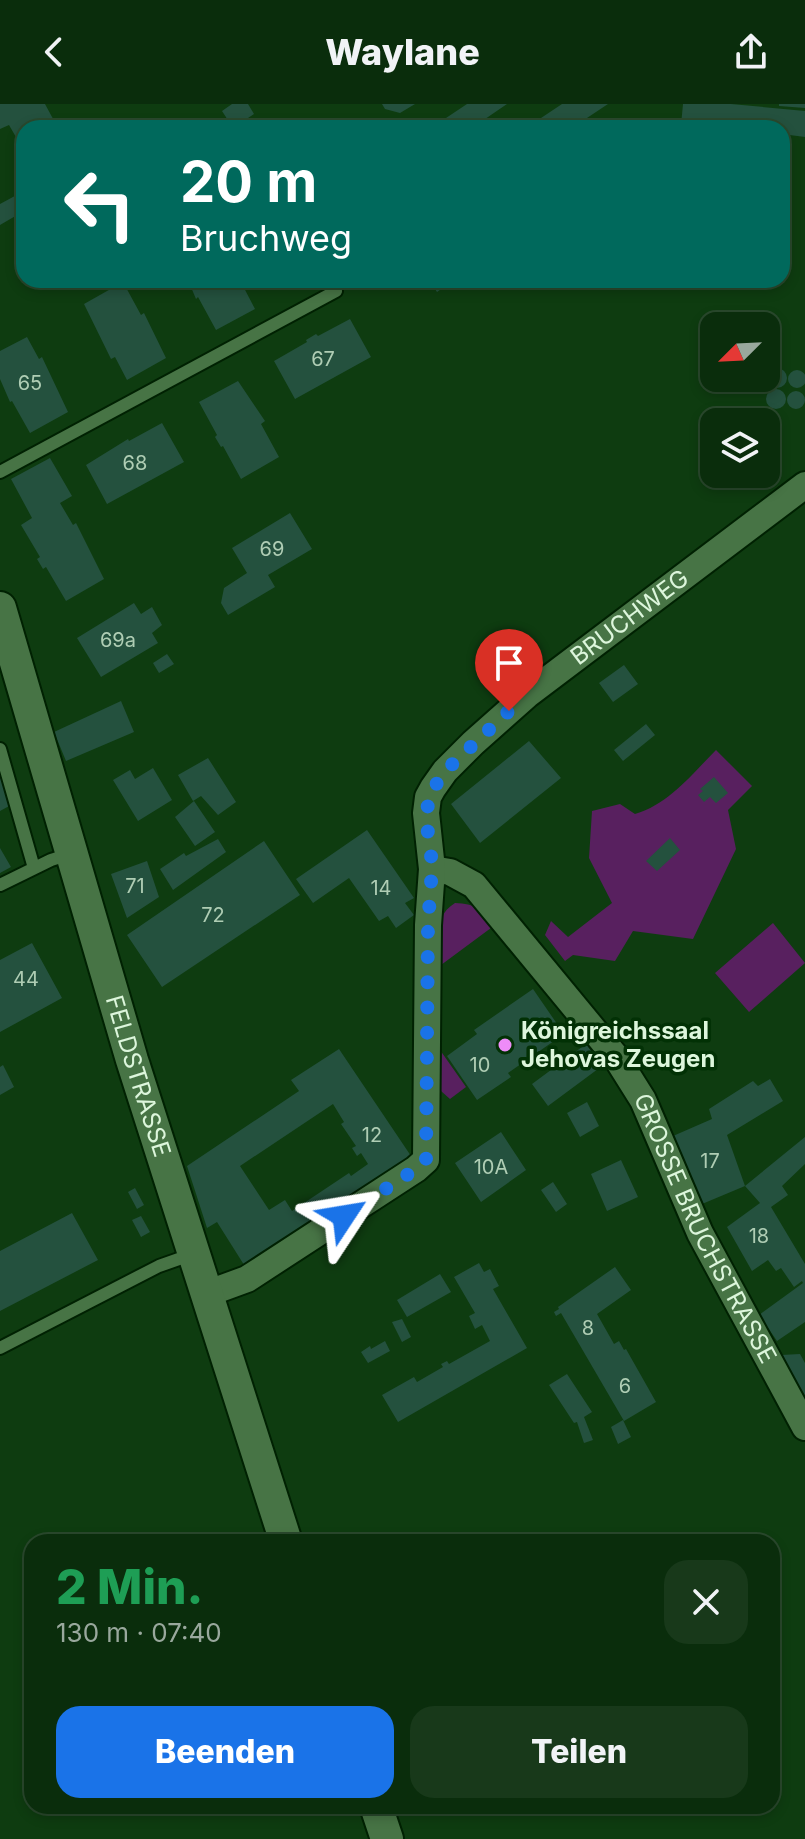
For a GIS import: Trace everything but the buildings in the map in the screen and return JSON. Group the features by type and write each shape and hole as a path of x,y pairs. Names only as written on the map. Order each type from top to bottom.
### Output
{"street":[{"name":"BRUCHWEG","path":"206,1294 247,1279 426,1160 428,925 432,869 426,813 428,797 445,771 527,695 805,485"},
{"name":"FELDSTRASSE","path":"0,608 70,854 193,1254 283,1534"},
{"name":"GROSSE BRUCHSTRASSE","path":"432,869 450,872 474,885 616,1057 643,1100 700,1233 805,1427"},
{"path":"379,1814 387,1839"}],"lane":[{"path":"0,472 336,291"},
{"path":"0,749 34,868"},
{"path":"0,885 70,854"},
{"path":"0,1348 159,1266 193,1254"}],"shaded area":[{"path":"716,750 752,786 728,810 736,849 693,939 633,931 615,961 573,955 565,961 545,935 551,921 568,937 612,903 589,858 592,811 620,804 635,814 647,809 679,787"},
{"path":"455,903 478,908 495,925 441,965 440,922"},
{"path":"773,923 805,963 749,1012 715,973"},
{"path":"440,1050 466,1087 450,1099 441,1091"}],"place":[{"name":"Königreichssaal Jehovas Zeugen","path":"505,1045"}],"route":[{"path":"344,1216 426,1160 428,925 432,869 426,813 428,797 445,771 509,711"}]}
